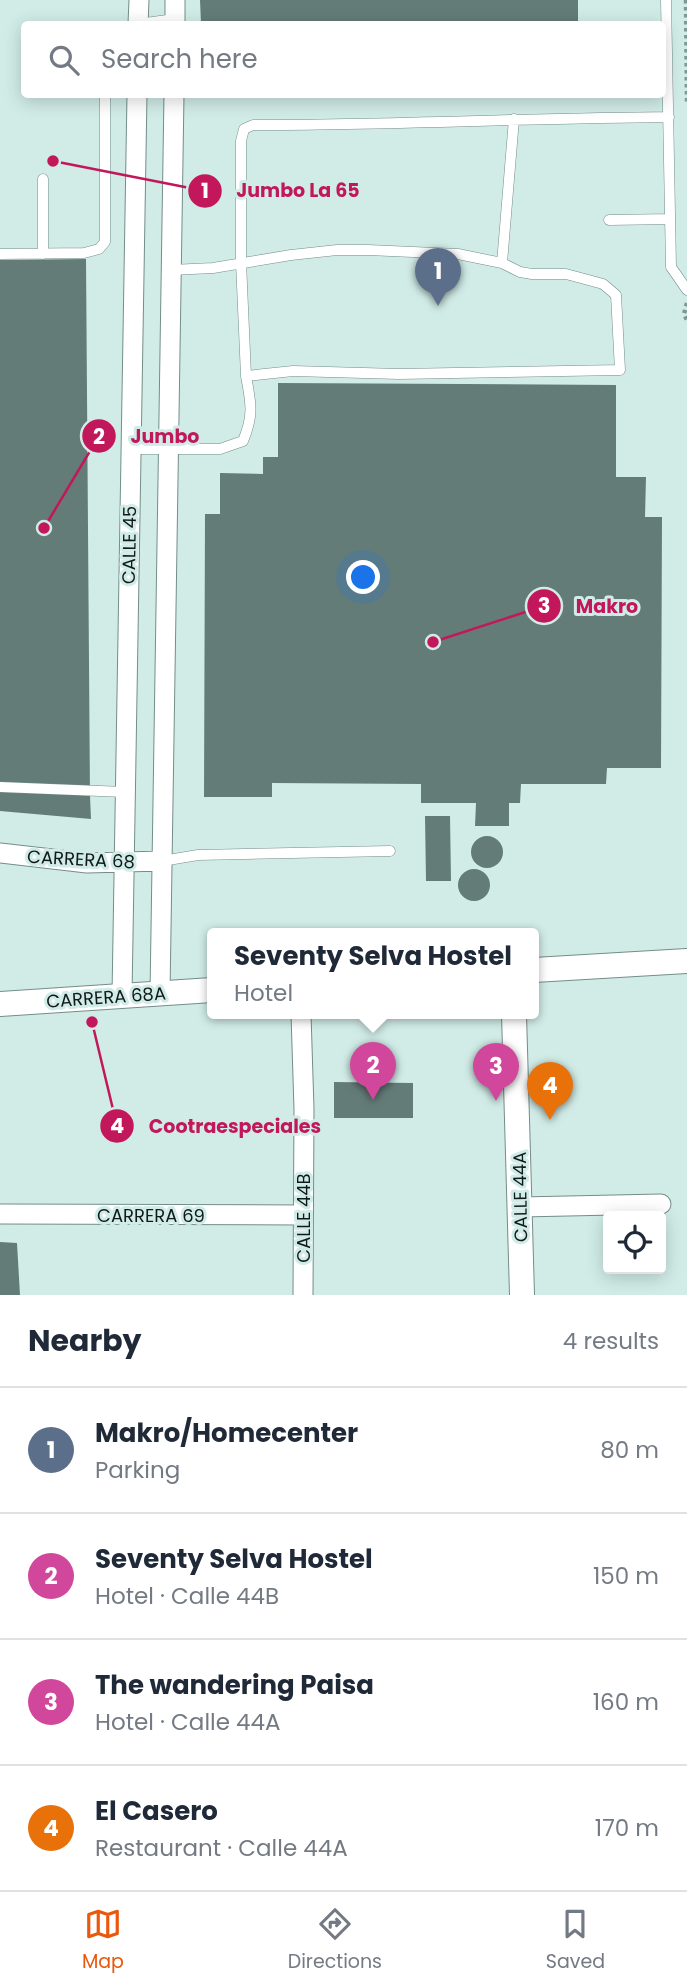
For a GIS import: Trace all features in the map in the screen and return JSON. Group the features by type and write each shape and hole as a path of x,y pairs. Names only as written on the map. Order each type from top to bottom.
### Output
{"street":[{"path":"138,21 139,0"},
{"name":"CALLE 45","path":"122,996 137,98"},
{"path":"160,994 174,98"},
{"name":"CARRERA 68","path":"0,853 87,863 162,861"},
{"path":"539,970 687,961"},
{"name":"CARRERA 68A","path":"0,1004 207,990"},
{"name":"CALLE 44B","path":"301,1019 304,1109 303,1295"},
{"name":"CALLE 44A","path":"514,1019 522,1295"},
{"path":"521,1207 661,1204"},
{"name":"CARRERA 69","path":"0,1214 302,1215"}],"lane":[{"path":"666,0 671,267 687,290"},
{"path":"150,21 175,15"},
{"path":"0,254 84,253 99,249 104,242 105,98"},
{"path":"131,449 220,449 243,441 250,423 241,262 241,141 244,129 253,125 669,117"},
{"path":"502,263 514,119"},
{"path":"43,179 43,254"},
{"path":"609,220 670,219"},
{"path":"171,270 213,268 337,250 458,254 502,263 520,272 566,274 603,284 616,295 620,370 399,374 293,371 246,376"},
{"path":"0,787 125,792"},
{"path":"162,861 198,855 390,851"}],"path":[{"path":"686,0 687,102"},
{"path":"687,302 684,314 687,320"}],"building":[{"path":"200,0 578,0 578,21 201,21"},
{"path":"86,259 91,819 0,811 0,260"},
{"path":"278,383 616,385 616,477 646,477 645,517 662,517 661,768 607,768 606,784 521,784 520,803 509,803 509,826 475,826 476,803 421,803 421,784 272,783 272,797 204,797 205,514 220,514 220,473 263,474 263,457 278,457"},
{"path":"425,816 450,816 451,881 426,881"},
{"path":"487,836 498,841 503,852 498,863 487,868 476,863 471,852 476,841"},
{"path":"474,869 485,874 490,885 485,896 474,901 463,896 458,885 463,874"},
{"path":"334,1082 413,1083 413,1118 334,1118"},
{"path":"0,1242 17,1243 20,1295 0,1295"}],"place":[{"name":"Jumbo La 65","path":"53,161"},
{"name":"Makro/Homecenter","path":"438,306"},
{"name":"Jumbo","path":"44,528"},
{"name":"Makro","path":"433,642"},
{"name":"Cootraespeciales","path":"92,1022"},
{"name":"Seventy Selva Hostel","path":"373,1100"},
{"name":"The wandering Paisa","path":"496,1101"},
{"name":"El Casero","path":"550,1120"}]}
